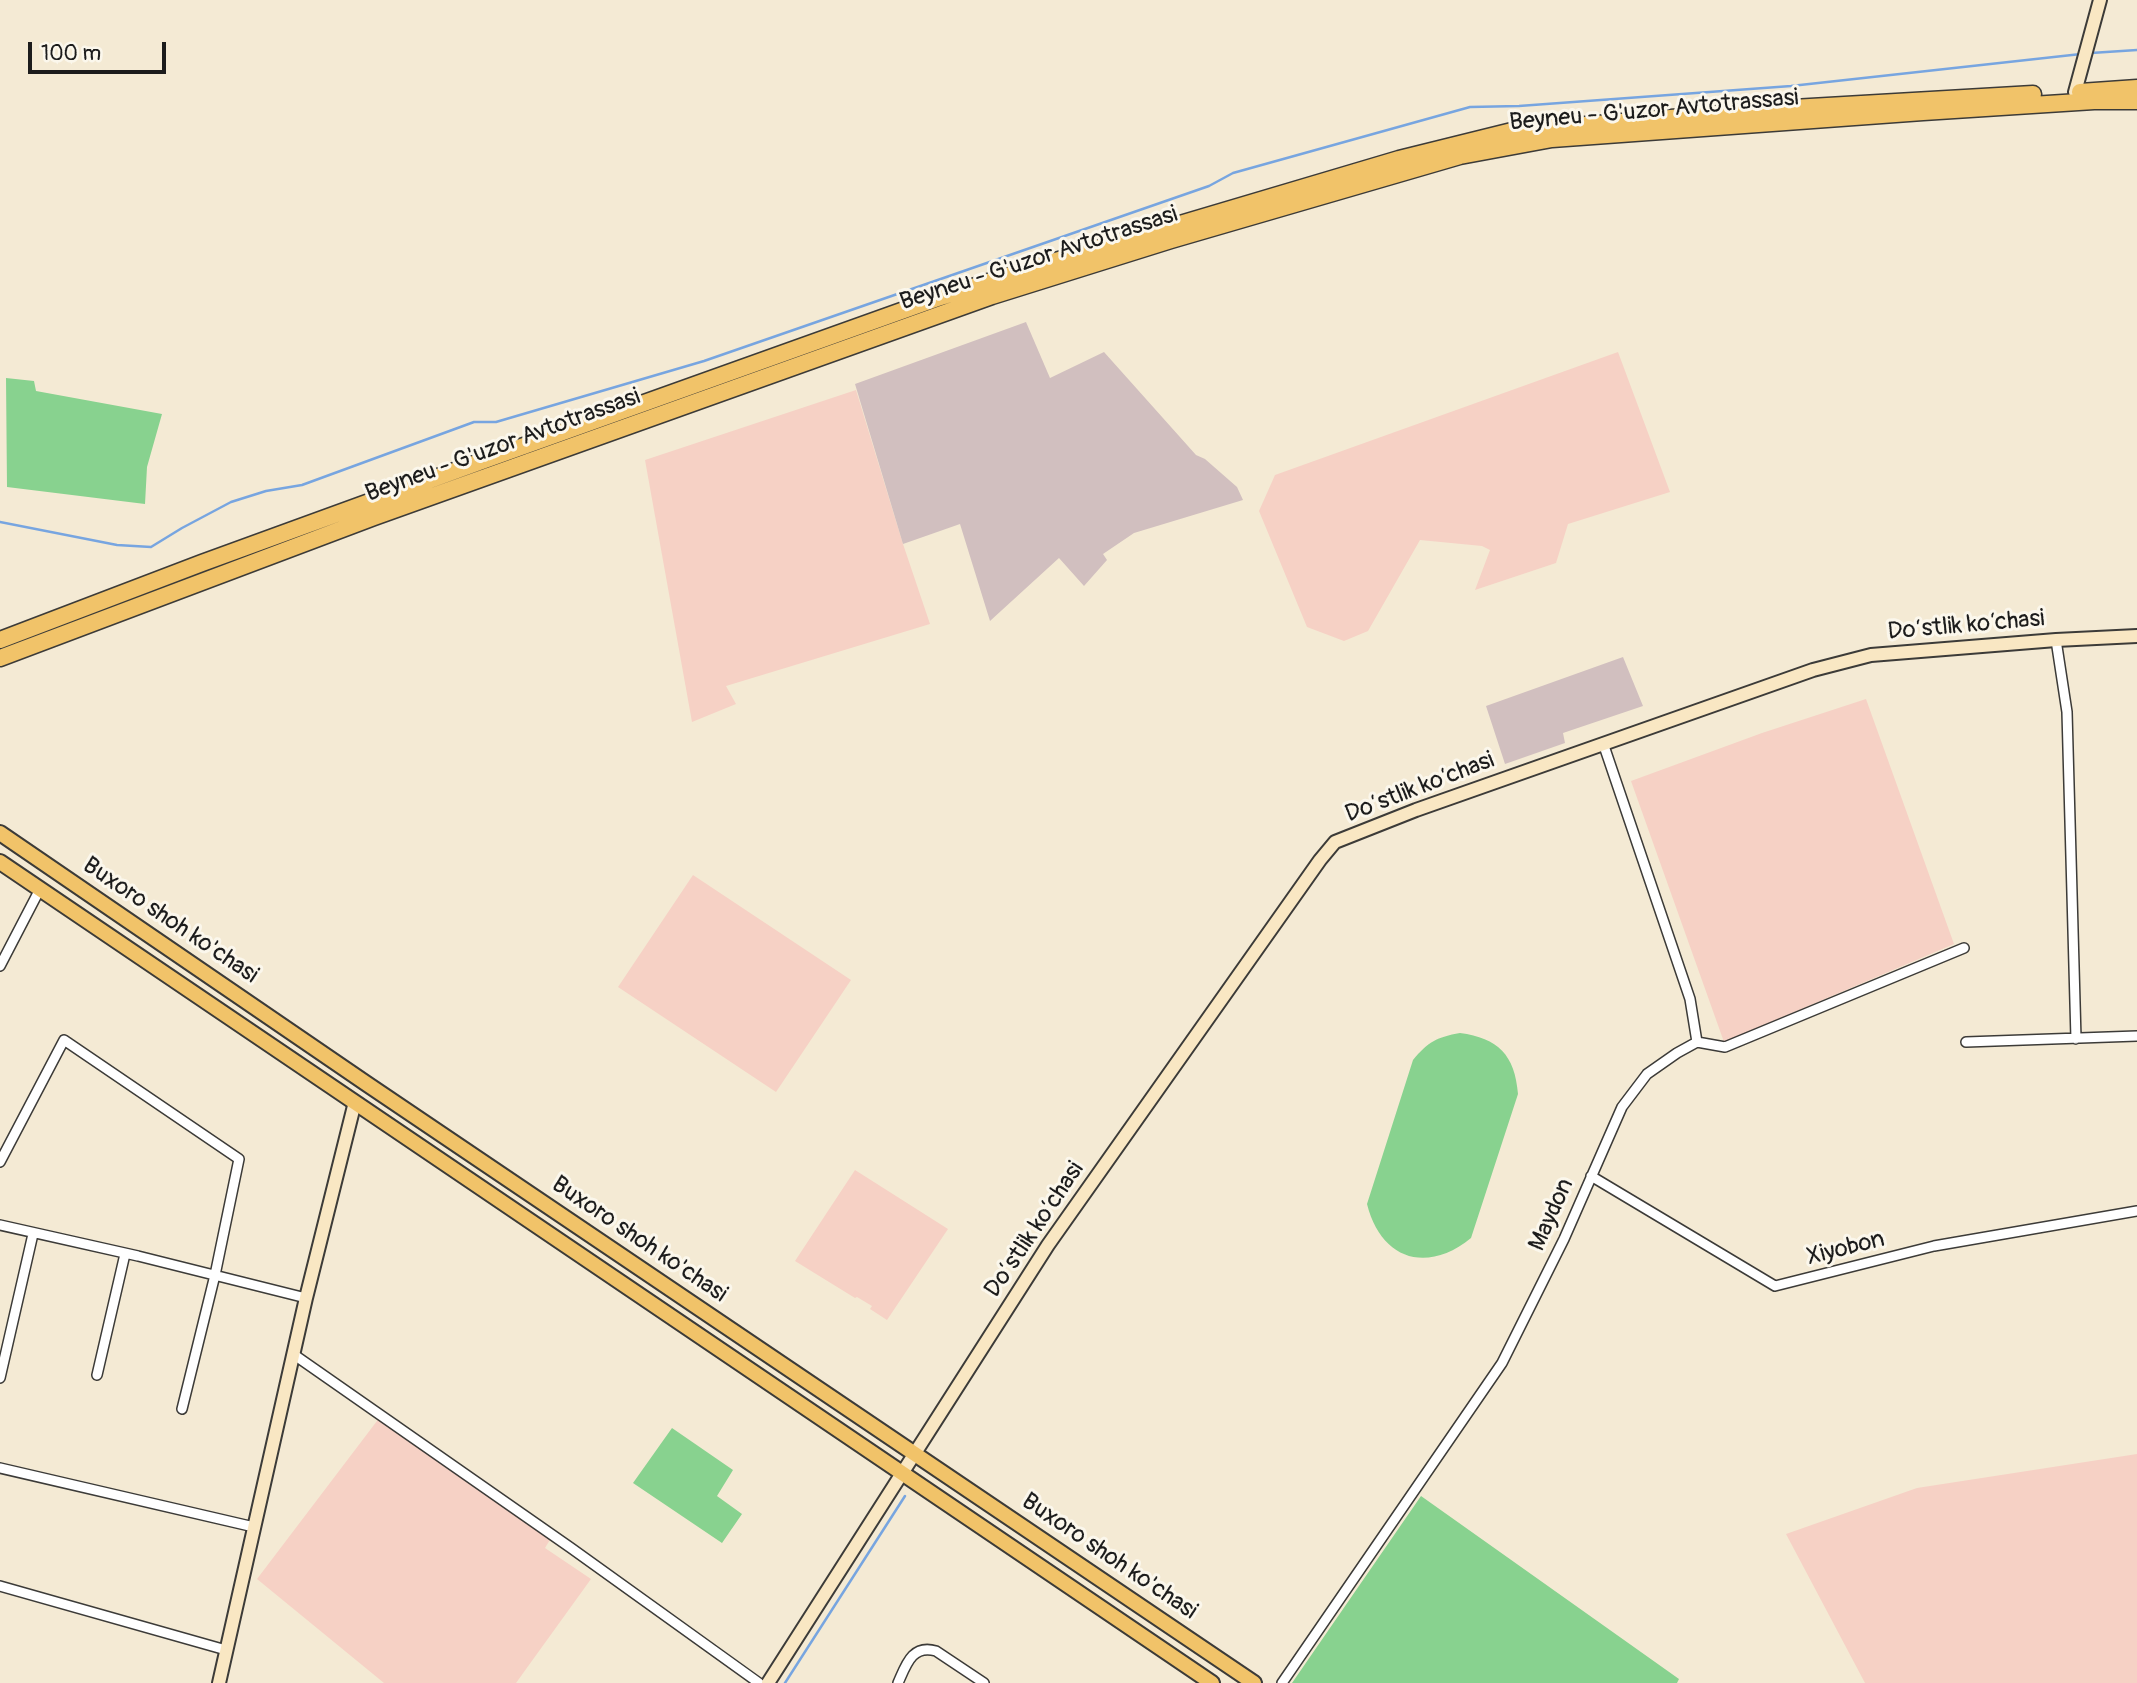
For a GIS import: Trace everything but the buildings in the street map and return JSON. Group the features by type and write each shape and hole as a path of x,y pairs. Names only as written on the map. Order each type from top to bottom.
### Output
{"highway":[{"name":"Beyneu - G'uzor Avtotrassasi","path":"0,640 481,461 935,299 1399,159 1512,131 1793,108 2137,88"},
{"name":"Beyneu - G'uzor Avtotrassasi","path":"0,658 374,517 992,296 1158,243 1460,156 1527,142 1565,138 2081,102 2137,101"}],"main road":[{"name":"Buxoro shoh ko'chasi","path":"0,833 1254,1683"},
{"name":"Buxoro shoh ko'chasi","path":"0,862 1212,1683"}],"street":[{"path":"2075,92 2100,0"},
{"name":"Do‘stlik ko‘chasi","path":"768,1683 1048,1245 1335,842 1603,743 1813,670 1871,655 2137,636"},
{"path":"2056,640 2067,712 2076,1039"},
{"path":"1603,743 1690,999 1697,1042 1726,1046 1964,948"},
{"path":"0,966 40,889"},
{"path":"1966,1042 2137,1036"},
{"path":"0,1162 64,1040 239,1158 215,1275 182,1409"},
{"name":"Maydon","path":"1282,1683 1502,1363 1564,1239 1622,1107 1647,1074 1697,1042"},
{"path":"219,1683 306,1298 355,1102"},
{"name":"Xiyobon","path":"1591,1176 1774,1286 1934,1246 2137,1211"},
{"path":"0,1225 306,1298"},
{"path":"0,1378 33,1234"},
{"path":"97,1375 125,1254"},
{"path":"293,1354 759,1683"},
{"path":"0,1468 254,1527"},
{"path":"0,1586 226,1650"},
{"path":"898,1683 911,1656 919,1650 929,1649 984,1683"}],"shaded area":[{"path":"1026,322 1050,378 1104,352 1196,455 1205,459 1237,487 1243,500 1134,533 1103,554 1107,560 1084,586 1059,558 990,621 960,524 903,544 855,384"},
{"path":"1618,352 1670,492 1568,524 1556,563 1475,590 1490,550 1482,546 1420,540 1368,631 1344,641 1307,627 1259,511 1275,475"},
{"path":"856,390 930,624 726,686 736,704 692,722 645,460"},
{"path":"1623,657 1643,706 1563,733 1565,743 1505,764 1486,706"},
{"path":"1866,699 1954,944 1724,1042 1631,781 1762,733"},
{"path":"693,875 851,980 776,1092 618,987"},
{"path":"855,1170 948,1229 887,1320 870,1309 872,1306 795,1261"},
{"path":"380,1417 551,1538 545,1548 591,1579 516,1683 384,1683 257,1579"},
{"path":"2137,1454 2137,1683 1865,1683 1786,1534 1917,1488"}],"green space":[{"path":"6,378 34,381 36,391 162,414 147,467 145,504 7,487"},
{"path":"1460,1033 1485,1039 1502,1051 1513,1069 1518,1094 1471,1238 1438,1256 1408,1256 1394,1249 1383,1238 1367,1204 1413,1060 1434,1041"},
{"path":"672,1428 733,1470 717,1496 742,1514 722,1543 633,1483"},
{"path":"1421,1496 1679,1679 1677,1683 1292,1683"}],"waterway":[{"path":"2091,53 2137,50"},
{"path":"0,522 117,545 151,547 231,502 266,491 302,485 474,422 496,422 704,361 1209,186 1233,173 1470,107 1519,106 1791,86 2081,54"},
{"path":"785,1683 905,1496"}]}
